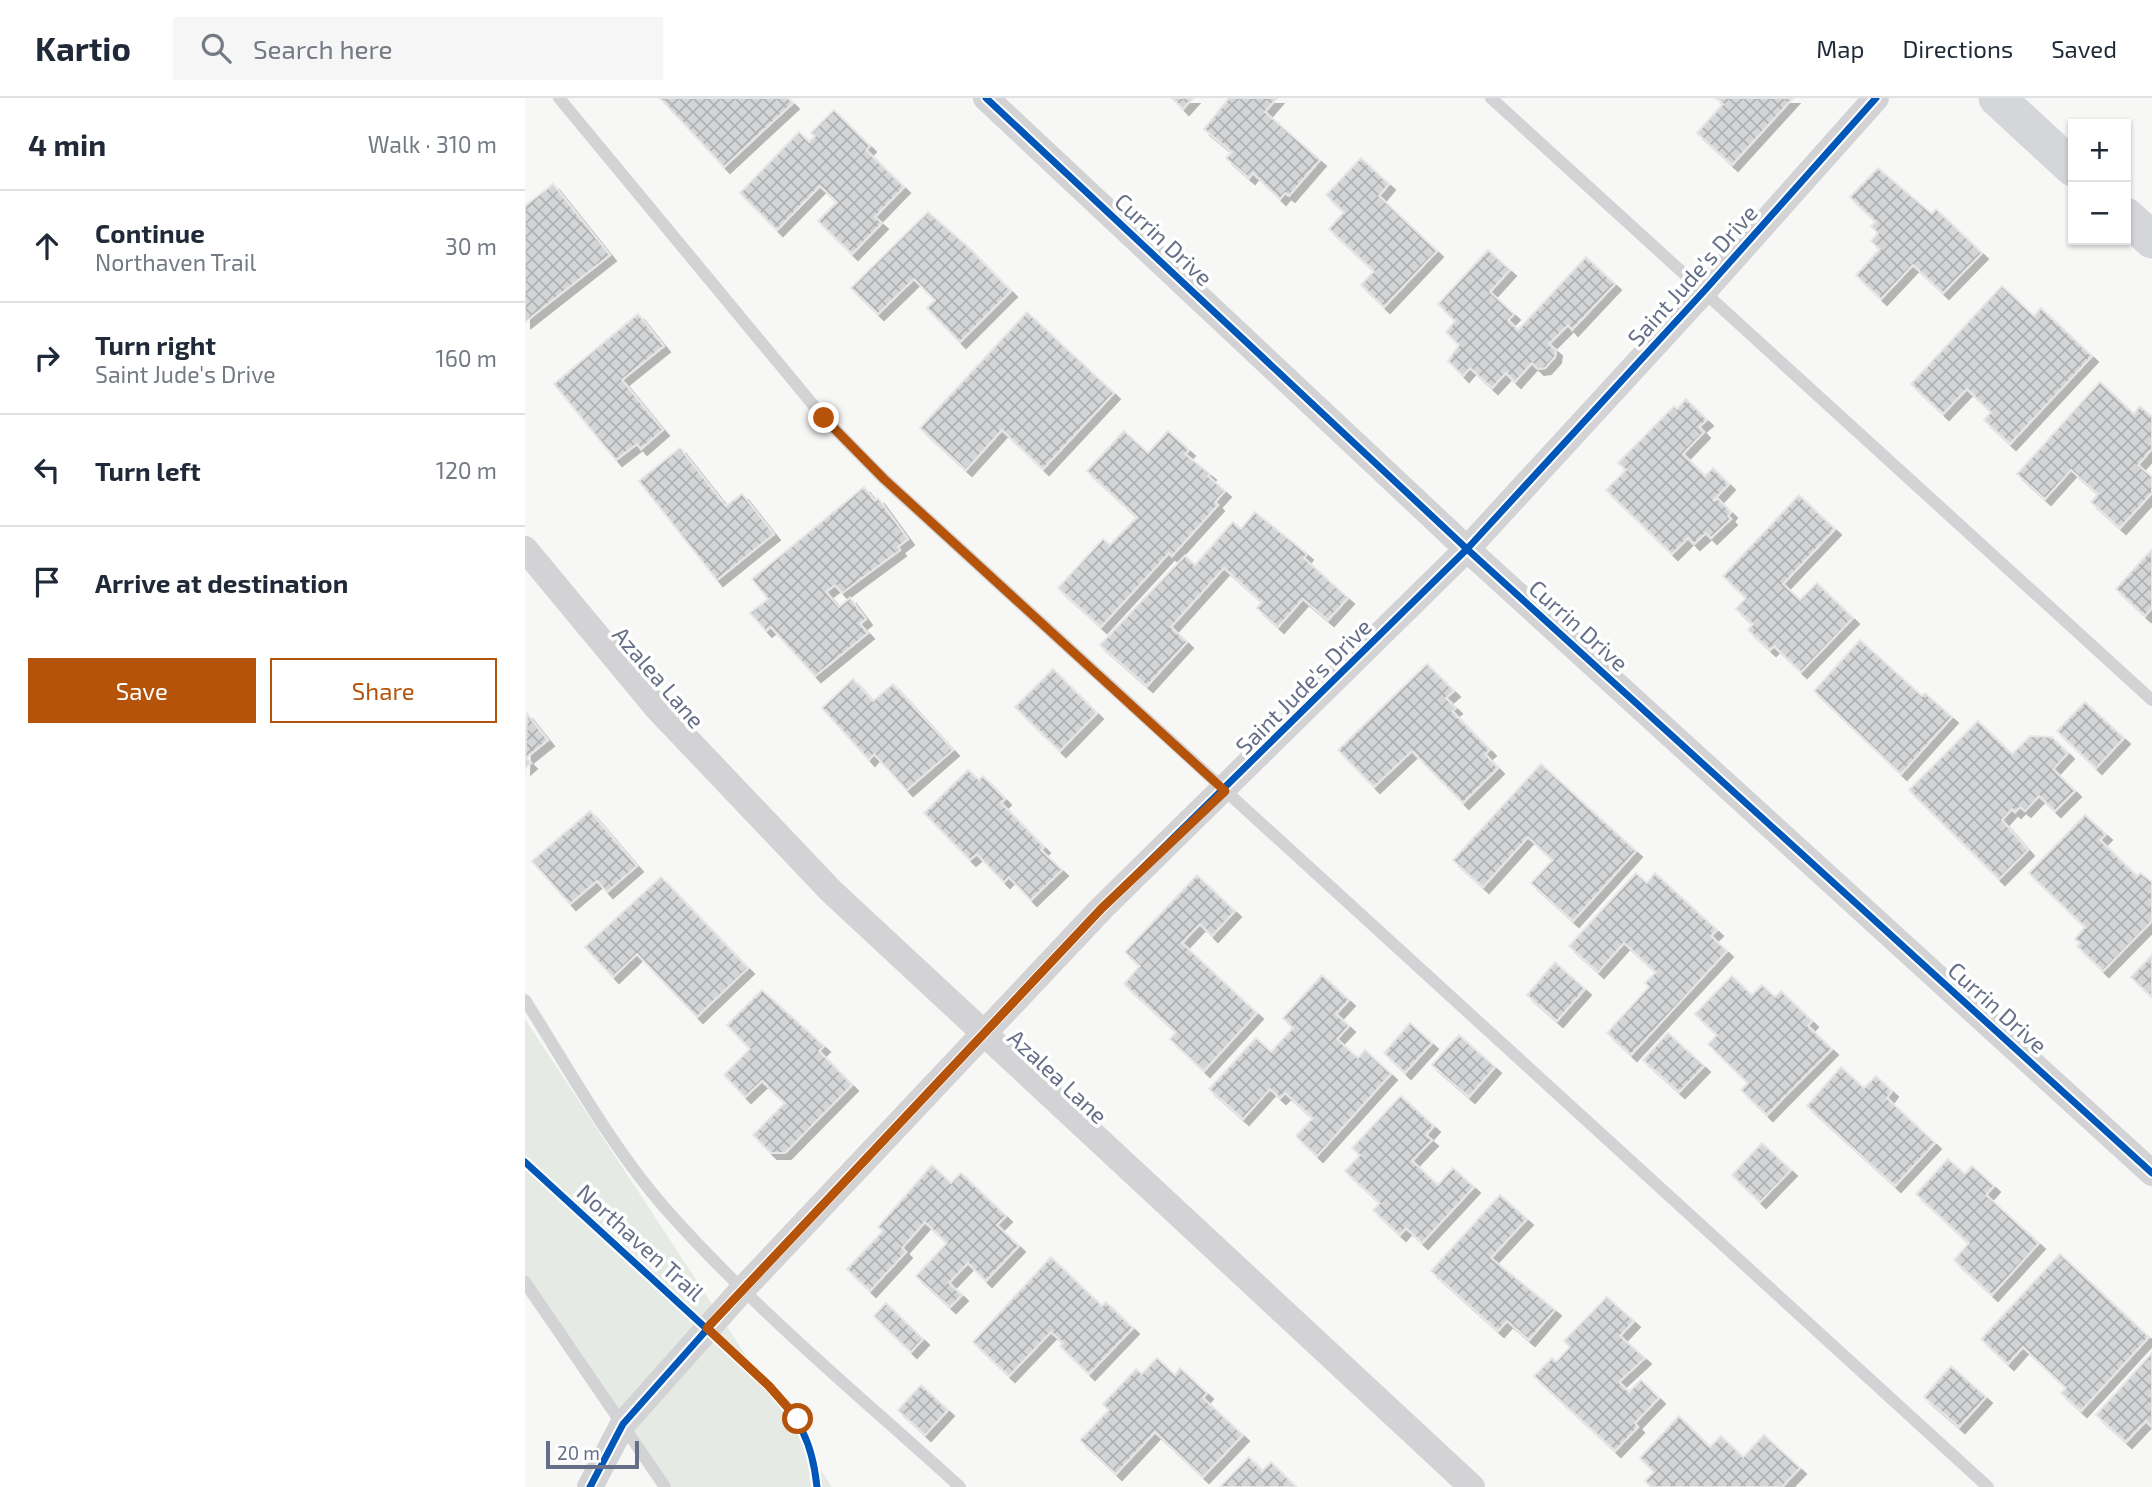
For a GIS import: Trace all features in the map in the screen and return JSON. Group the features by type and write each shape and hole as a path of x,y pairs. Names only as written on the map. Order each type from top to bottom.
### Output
{"street":[{"name":"Currin Drive","path":"986,98 1467,549 2152,1173"},
{"name":"Saint Jude's Drive","path":"590,1487 623,1424 742,1290 1102,908 1225,791 1467,549 1705,290 1876,98"},
{"path":"1997,98 2068,163"},
{"path":"2131,221 2152,240"},
{"name":"Azalea Lane","path":"525,549 657,708 831,891 1472,1487"}],"lane":[{"path":"559,98 824,418 884,479 1988,1487"},
{"path":"1491,98 1705,290 2152,700"},
{"path":"525,1000 633,1166 663,1205 742,1290 960,1487"},
{"path":"525,1282 665,1487"}],"shaded area":[{"path":"525,1019 832,1487 661,1487 525,1294"}],"building":[{"path":"660,98 788,98 793,103 724,167"},
{"path":"1172,98 1193,98 1183,109"},
{"path":"1229,98 1277,98 1265,112 1320,160 1289,196 1285,193 1280,199 1253,173 1249,178 1226,158 1232,152 1204,129"},
{"path":"1716,98 1793,98 1732,165 1697,133 1723,104"},
{"path":"834,110 870,146 866,150 904,187 875,217 882,223 852,254 818,221 837,202 820,186 777,230 740,193 799,132 809,142 815,136 811,133"},
{"path":"1361,158 1389,184 1379,196 1437,251 1384,307 1361,285 1374,271 1329,229 1344,212 1326,195"},
{"path":"1878,168 1932,214 1936,209 1982,253 1943,293 1913,265 1881,299 1856,275 1880,249 1871,241 1878,233 1871,226 1876,222 1850,197"},
{"path":"553,184 610,255 525,322 525,206"},
{"path":"928,212 967,246 1011,291 960,342 927,308 935,300 914,279 878,314 851,288"},
{"path":"1488,250 1510,270 1490,292 1514,314 1508,320 1518,330 1586,257 1615,284 1572,330 1568,325 1549,344 1556,350 1555,357 1545,368 1538,369 1532,363 1515,382 1506,373 1492,388 1470,368 1463,376 1448,361 1459,345 1446,332 1455,321 1438,304"},
{"path":"2002,286 2034,316 2041,308 2092,356 2010,444 1984,420 1991,412 1967,389 1943,414 1911,384"},
{"path":"1027,312 1114,393 1043,469 1002,430 966,470 920,428"},
{"path":"638,314 664,346 622,380 663,430 641,449 637,444 616,460 554,384"},
{"path":"2100,382 2134,414 2140,406 2152,417 2152,449 2138,465 2152,477 2152,493 2120,528 2091,502 2098,494 2071,470 2045,499 2017,474"},
{"path":"1686,399 1707,420 1699,427 1704,432 1683,454 1705,476 1713,468 1729,484 1713,501 1718,499 1731,512 1728,516 1731,519 1711,538 1706,533 1694,544 1688,538 1672,554 1606,490 1626,470 1618,463 1674,406 1677,409"},
{"path":"1124,431 1148,453 1168,431 1189,450 1185,454 1210,474 1208,476 1225,491 1215,502 1218,505 1172,556 1169,553 1101,627 1058,588 1103,539 1110,545 1137,517 1087,471"},
{"path":"680,448 726,506 742,494 774,534 717,580 639,481"},
{"path":"864,487 875,501 878,498 908,539 898,547 900,550 842,593 835,585 826,592 839,607 850,598 866,619 860,624 868,633 815,676 771,627 766,631 750,613 768,599 752,579"},
{"path":"1799,495 1835,529 1783,584 1800,600 1817,583 1853,618 1801,672 1774,646 1770,650 1748,630 1753,624 1736,609 1746,598 1723,576"},
{"path":"1255,512 1307,554 1304,558 1348,598 1328,620 1303,599 1278,627 1257,608 1262,602 1224,568 1171,627 1187,642 1147,686 1100,645 1185,556 1195,565 1233,522 1241,529"},
{"path":"2152,549 2152,608 2145,616 2116,589"},
{"path":"1860,640 1922,696 1925,693 1952,717 1901,774 1814,691"},
{"path":"1427,664 1454,691 1446,698 1456,708 1452,711 1490,750 1485,754 1498,768 1463,803 1412,751 1374,787 1338,750"},
{"path":"1053,669 1097,713 1060,751 1015,707"},
{"path":"853,679 873,701 893,684 953,750 907,790 874,754 869,760 822,708"},
{"path":"2085,702 2124,738 2096,768 2057,731"},
{"path":"527,714 548,740 526,758 531,763 525,768"},
{"path":"1978,721 2012,754 2030,736 2052,737 2068,753 2053,769 2075,791 2055,811 2039,796 2025,811 2020,807 2015,812 2012,809 2002,820 2028,850 1999,879 1909,790"},
{"path":"1541,764 1636,851 1573,921 1531,883 1553,860 1528,837 1483,887 1453,860"},
{"path":"968,770 979,780 983,776 1005,799 1001,803 1044,847 1041,850 1062,870 1031,900 1009,877 1004,882 977,854 970,860 924,813"},
{"path":"590,811 637,866 607,892 597,881 570,904 532,861"},
{"path":"2085,815 2106,834 2100,840 2137,876 2140,873 2152,882 2152,921 2103,971 2077,946 2080,943 2075,939 2085,927 2029,873"},
{"path":"1636,873 1647,883 1655,873 1717,930 1711,936 1727,951 1631,1055 1607,1033 1649,987 1645,983 1656,972 1624,943 1598,972 1569,946"},
{"path":"1197,875 1235,911 1212,936 1200,924 1182,943 1257,1013 1204,1071 1170,1039 1176,1032 1124,984 1140,966 1125,952"},
{"path":"661,877 748,968 697,1017 637,954 613,977 585,947"},
{"path":"2152,955 2152,997 2131,977"},
{"path":"1555,962 1585,989 1557,1021 1527,995"},
{"path":"1322,975 1349,1000 1336,1014 1349,1026 1337,1039 1358,1058 1365,1050 1391,1074 1317,1156 1296,1136 1313,1118 1285,1093 1280,1098 1270,1089 1243,1119 1209,1089 1256,1038 1271,1052 1293,1028 1283,1018"},
{"path":"1732,976 1752,995 1762,985 1775,997 1781,991 1812,1021 1808,1026 1832,1049 1767,1115 1741,1090 1748,1083 1708,1044 1717,1035 1695,1014"},
{"path":"762,990 824,1046 819,1051 852,1085 785,1153 771,1153 753,1135 785,1103 762,1081 745,1097 724,1075 750,1049 727,1025"},
{"path":"1410,1023 1432,1043 1405,1073 1384,1053"},
{"path":"1668,1033 1704,1066 1679,1092 1643,1060"},
{"path":"1459,1035 1495,1067 1469,1097 1432,1065"},
{"path":"1841,1067 1864,1088 1876,1076 1892,1091 1887,1098 1935,1143 1895,1186 1807,1106"},
{"path":"1401,1096 1434,1126 1426,1135 1432,1140 1412,1161 1438,1185 1453,1168 1474,1187 1422,1243 1406,1228 1400,1235 1373,1210 1380,1203 1345,1171 1360,1155 1352,1148"},
{"path":"1762,1143 1791,1170 1760,1202 1732,1175"},
{"path":"1948,1159 1965,1174 1972,1166 1994,1186 1986,1195 2039,1243 1992,1295 1954,1260 1969,1243 1916,1194"},
{"path":"932,1165 951,1183 961,1173 1006,1216 997,1225 1019,1246 986,1281 968,1263 949,1283 962,1295 950,1307 916,1276 947,1243 925,1222 902,1248 906,1252 870,1291 847,1269 883,1231 878,1227"},
{"path":"1500,1195 1527,1219 1491,1258 1555,1310 1529,1340 1507,1321 1498,1331 1431,1271"},
{"path":"2060,1254 2149,1337 2081,1411 2061,1393 2066,1388 2023,1347 2008,1364 1981,1339"},
{"path":"1051,1257 1102,1306 1106,1302 1133,1328 1089,1374 1060,1346 1063,1343 1051,1332 1009,1376 973,1342"},
{"path":"1607,1297 1634,1321 1620,1336 1645,1358 1619,1382 1629,1392 1641,1380 1659,1398 1635,1423 1638,1427 1615,1451 1534,1376 1552,1358 1556,1362 1570,1347 1564,1341"},
{"path":"886,1303 923,1339 911,1352 874,1316"},
{"path":"2152,1353 2152,1427 2146,1421 2126,1442 2096,1415"},
{"path":"1157,1358 1175,1375 1180,1368 1207,1393 1203,1398 1243,1435 1203,1477 1155,1432 1116,1474 1080,1440 1109,1410 1103,1404 1136,1369 1142,1374"},
{"path":"1951,1366 1986,1397 1959,1427 1924,1397"},
{"path":"921,1385 948,1410 925,1435 898,1410"},
{"path":"1679,1416 1710,1447 1721,1436 1743,1457 1764,1435 1800,1468 1782,1487 1651,1487 1645,1481 1654,1472 1640,1458"},
{"path":"1249,1457 1262,1471 1271,1462 1296,1487 1220,1487"}],"cycle path":[{"path":"986,98 1467,549 2152,1173"},
{"path":"590,1487 623,1424 742,1290 1102,908 1467,549 1705,290 1876,98"},
{"name":"Northaven Trail","path":"525,1162 769,1386 803,1432 812,1456 817,1487"}],"route":[{"path":"798,1419 769,1386 707,1328 1102,908 1225,791 884,479 824,418"}]}
